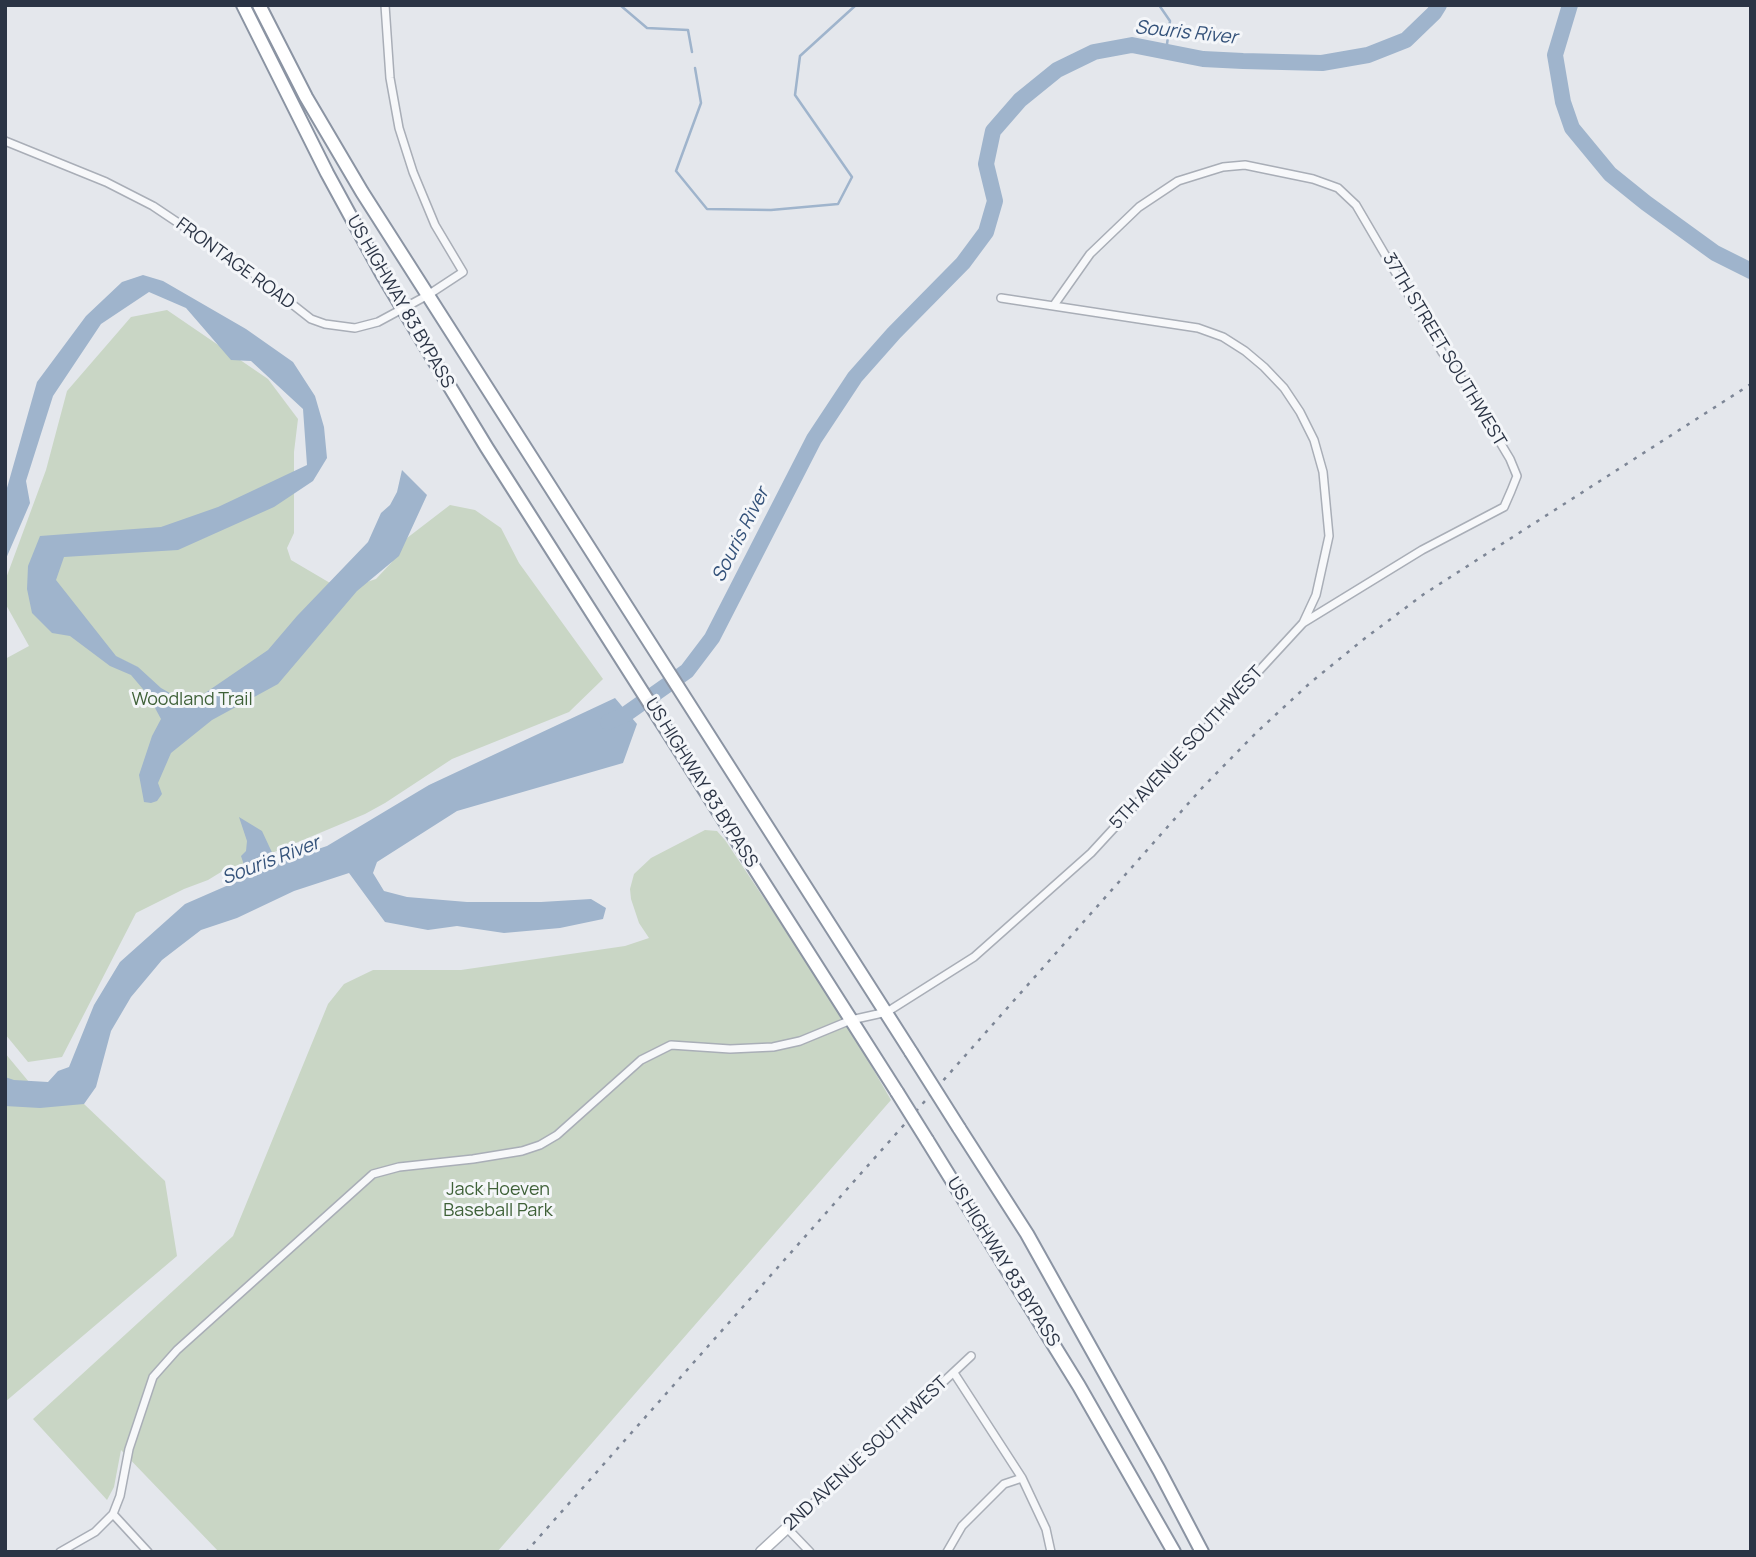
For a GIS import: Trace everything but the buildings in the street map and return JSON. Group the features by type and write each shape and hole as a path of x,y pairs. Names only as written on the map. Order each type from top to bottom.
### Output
{"highway":[{"name":"US HIGHWAY 83 BYPASS","path":"243,5 290,104 403,309 487,448 928,1140 1072,1374 1174,1552"},
{"name":"US HIGHWAY 83 BYPASS","path":"259,5 317,118 1027,1234 1202,1552"}],"street":[{"name":"FRONTAGE ROAD","path":"5,141 106,182 153,206 241,264 311,319 355,328 378,322 463,272 435,225 413,172 399,128 390,78 385,5"},
{"name":"37TH STREET SOUTHWEST","path":"1054,305 1090,254 1139,207 1178,181 1223,167 1245,165 1313,179 1338,188 1356,205 1442,352 1464,382 1510,459 1517,476 1504,507"},
{"path":"1000,298 1198,328 1223,337 1245,351 1284,388 1314,440 1323,472 1327,502 1329,536 1324,565 1316,595 1303,623"},
{"name":"5TH AVENUE SOUTHWEST","path":"113,1514 120,1496 129,1449 153,1377 173,1353 373,1174 399,1167 522,1151 540,1144 557,1135 641,1060 671,1045 730,1049 773,1047 800,1041 851,1020 887,1012 974,957 1091,853 1303,623 1399,564 1504,507"},
{"name":"2ND AVENUE SOUTHWEST","path":"761,1552 971,1356"},
{"path":"954,1373 1022,1478 1046,1529 1051,1552"},
{"path":"947,1552 962,1526 978,1509 1004,1484 1022,1478"},
{"path":"60,1552 95,1532 113,1514 148,1552"},
{"path":"787,1528 810,1552"}],"green space":[{"name":"Woodland Trail","path":"167,310 268,379 298,419 294,452 294,533 287,548 291,560 342,590 376,579 391,563 407,538 450,505 475,510 501,528 519,563 603,679 569,712 452,759 365,814 260,858 226,869 136,913 62,1057 28,1062 5,1034 5,659 29,646 5,603 5,581 46,470 67,391 131,317"},
{"name":"Jack Hoeven Baseball Park","path":"705,830 717,831 725,840 840,1012 891,1100 497,1552 219,1552 121,1450 114,1487 107,1500 33,1419 233,1236 328,1004 344,984 373,970 461,970 625,946 649,938 639,923 631,899 630,889 634,874 651,858"},
{"path":"5,1053 29,1082 84,1104 165,1181 177,1256 5,1402"}],"water":[{"path":"143,275 163,281 246,329 293,362 315,396 324,427 327,458 313,481 274,507 178,550 64,557 56,580 116,656 138,667 161,688 189,704 268,650 368,542 381,513 390,505 397,492 402,470 427,495 399,556 357,591 278,684 212,720 171,753 158,783 162,794 157,801 151,803 144,802 139,775 152,736 161,719 148,695 131,675 110,666 70,636 52,633 32,613 27,589 28,566 40,536 161,527 218,507 307,465 303,409 251,361 231,360 186,308 149,292 101,324 53,396 26,481 30,503 5,561 5,495 37,382 86,316 122,282"},
{"path":"615,698 637,724 623,763 457,811 377,862 373,873 384,891 407,897 467,902 591,899 606,908 603,919 560,928 504,933 457,926 428,930 385,922 349,873 294,891 237,918 201,930 162,960 131,997 111,1031 96,1087 84,1104 40,1108 5,1106 5,1077 48,1082 58,1071 69,1067 94,1005 120,962 185,904 240,880 247,874 241,856 246,851 247,841 239,817 262,831 276,861 285,860 327,846 429,785"}],"waterway":[{"path":"620,5 647,28 688,30 692,52"},
{"path":"695,68 701,103 676,171 707,209 771,210 838,204 852,177 795,95 800,56 856,5"},
{"path":"1159,5 1170,21 1166,52"},
{"name":"Souris River","path":"608,722 626,714 687,671 712,638 814,439 855,377 963,263 986,232 995,201 986,164 993,131 1020,100 1057,70 1094,52 1132,45 1203,59 1243,61 1322,63 1368,55 1406,40 1439,5"},
{"name":"Souris River","path":"1570,5 1555,55 1563,102 1572,128 1610,174 1646,203 1715,253 1751,271"}],"railway":[{"path":"526,1552 1202,788 1258,731 1310,683 1424,594 1751,384"}]}
